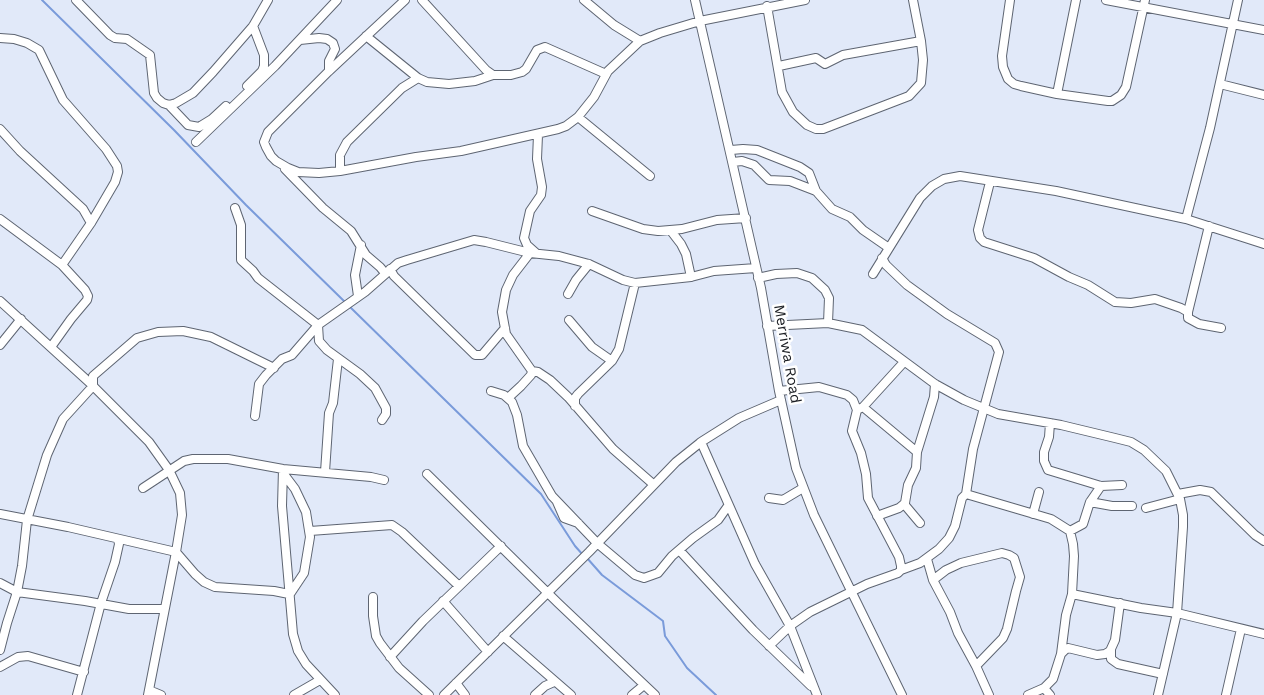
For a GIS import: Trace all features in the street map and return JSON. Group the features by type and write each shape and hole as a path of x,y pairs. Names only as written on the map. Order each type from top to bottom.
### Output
{"street":[{"path":"76,0 110,35 115,38 127,39 150,55 154,92 157,98 169,105 184,122 193,126 204,125 257,76 264,66 264,55 253,26"},
{"path":"169,105 184,99 203,84 253,26 268,0"},
{"path":"196,142 276,66 337,0"},
{"path":"406,0 283,116 268,132 265,138 266,147 270,156 318,203 351,231 366,254 380,267 394,276 475,355 482,355 505,328"},
{"path":"422,0 486,70 493,75"},
{"path":"584,0 614,26 640,41"},
{"name":"Merriwa Road","path":"696,0 746,218 779,391 796,468 814,515 902,695"},
{"path":"282,166 298,172 340,171 461,151 538,135 566,126 578,116 594,97 606,74 640,41 700,20 805,0"},
{"path":"767,6 779,66 782,92 792,112 806,125 816,129 823,129 909,96 921,83 923,60 913,0"},
{"path":"1010,0 1002,56 1004,72 1014,84 1057,94 1108,101 1112,101 1121,95 1128,82 1144,4"},
{"path":"1057,94 1076,0"},
{"path":"1106,0 1144,4 1264,30"},
{"path":"1186,219 1199,173 1238,0"},
{"path":"366,36 418,78 436,84 475,81 493,75 511,75 522,72 526,69 537,50 544,47 606,74"},
{"path":"0,38 14,39 27,43 39,50 62,100 106,149 117,166 118,177 91,223 62,265"},
{"path":"300,40 325,38 332,43 335,49 329,61 329,71"},
{"path":"779,66 816,58 825,64 843,56 921,41"},
{"path":"340,171 340,156 347,142 402,88 418,78"},
{"path":"1220,84 1264,96"},
{"path":"578,116 650,176"},
{"path":"0,129 20,151 83,209 91,223"},
{"path":"533,253 524,238 530,211 541,195 542,186 537,159 538,135"},
{"path":"731,150 743,148 757,150 800,167 809,173 816,191 832,209 850,218 863,230 889,248"},
{"path":"733,162 742,160 754,165 769,180 790,181 816,191"},
{"path":"873,274 920,198 932,186 944,179 960,176 1056,192 1186,219 1264,244"},
{"path":"990,182 978,230 980,238 984,242 1034,258 1088,285 1115,302 1131,303 1155,300 1188,312"},
{"path":"235,208 240,225 241,260 253,270 258,278 318,325 319,341 326,350 360,374 375,388 386,408 386,414 382,420"},
{"path":"592,212 643,229 671,231 717,220 746,218"},
{"path":"0,219 62,265 85,290 87,300 52,347"},
{"path":"1209,226 1188,318 1193,322 1221,328"},
{"path":"671,231 682,244 691,277"},
{"path":"255,416 259,384 282,359 292,355 318,325 365,292 398,263 474,240 533,253 559,256 589,264 623,280 635,283 691,277 714,271 756,268"},
{"path":"358,296 355,275 361,245"},
{"path":"533,253 513,275 506,290 502,312 505,328 510,340 532,371 544,376 576,406 614,449 653,484"},
{"path":"769,646 790,626 810,612 852,591 927,559 949,538 959,514 962,498 966,494 973,449 985,409 998,352 997,346 919,294 900,278 882,258"},
{"path":"568,294 589,264"},
{"path":"758,278 776,274 797,273 812,278 825,290 829,298 828,323"},
{"path":"576,406 574,398 612,361 619,349 635,283"},
{"path":"0,300 93,386 149,442 169,470 180,493 182,504 176,552 148,693 161,695"},
{"path":"0,345 21,319"},
{"path":"568,320 592,347 612,361"},
{"path":"767,326 828,323 862,330 935,384 985,409 998,414 1050,423 1131,442 1144,450 1161,467 1173,483 1179,497 1183,515 1177,613 1158,695"},
{"path":"0,650 18,592 27,520 47,455 63,419 93,386 93,376 137,338 158,332 183,331 211,337 274,368"},
{"path":"325,472 329,413 333,403 338,359"},
{"path":"901,570 899,557 868,495 861,453 852,432 853,421 860,408 904,362"},
{"path":"508,398 531,376 532,371"},
{"path":"877,516 899,508 904,504 908,485 916,468 917,452 934,397 935,384"},
{"path":"779,391 814,387 835,391 851,398 860,408 917,452"},
{"path":"492,391 508,398 513,404 523,446 556,500 564,518 578,523 632,574 642,578 658,573 693,538 718,520 728,506"},
{"path":"444,695 589,552 676,462 701,442 738,418 781,400"},
{"path":"1050,423 1049,437 1044,452 1044,461 1048,470 1101,486 1122,485"},
{"path":"701,442 755,564 790,626 816,695"},
{"path":"143,488 184,461 193,459 228,459 283,471 325,472 384,480"},
{"path":"283,471 295,489 306,512 310,531 310,543 304,573 290,594"},
{"path":"283,471 282,506 295,644 306,664 335,695"},
{"path":"427,474 655,695"},
{"path":"1070,531 1083,524 1090,502 1101,486"},
{"path":"769,498 783,500 803,488"},
{"path":"1146,508 1200,490 1211,492 1255,535 1264,541"},
{"path":"1033,514 1039,492"},
{"path":"966,494 1050,519 1070,531 1074,544 1070,591 1072,594 1066,615 1061,654 1053,679 1044,688 1028,695"},
{"path":"1090,502 1112,506 1132,506"},
{"path":"904,504 920,524"},
{"path":"0,514 68,527 176,552 195,574 204,582 215,587 274,591 290,594"},
{"path":"310,531 392,524 459,586"},
{"path":"77,695 100,603 115,562 119,544 118,539"},
{"path":"390,657 501,546"},
{"path":"680,550 769,646 812,687"},
{"path":"933,580 946,570 961,563 1002,553 1014,558 1020,577 1007,629 1003,638 976,666"},
{"path":"927,559 933,580 989,695"},
{"path":"0,583 18,592 139,610 164,609"},
{"path":"1072,594 1177,613 1264,634"},
{"path":"373,597 376,636 399,668 429,695"},
{"path":"443,602 488,652"},
{"path":"1061,654 1068,648 1092,654 1101,655 1107,653 1115,640 1120,603"},
{"path":"1226,695 1241,629"},
{"path":"503,636 571,695"},
{"path":"1111,649 1111,659 1118,664 1163,674"},
{"path":"0,667 18,657 28,656 84,672"},
{"path":"542,688 545,674"},
{"path":"294,695 320,680"},
{"path":"535,695 542,688 554,682"},
{"path":"456,683 465,695"},
{"path":"632,695 644,685"},
{"path":"1044,688 1050,695"}],"waterway":[{"path":"42,0 346,303"},
{"path":"349,306 541,494 583,555"},
{"path":"587,558 602,575 663,621 665,636 687,668 716,695"}]}
